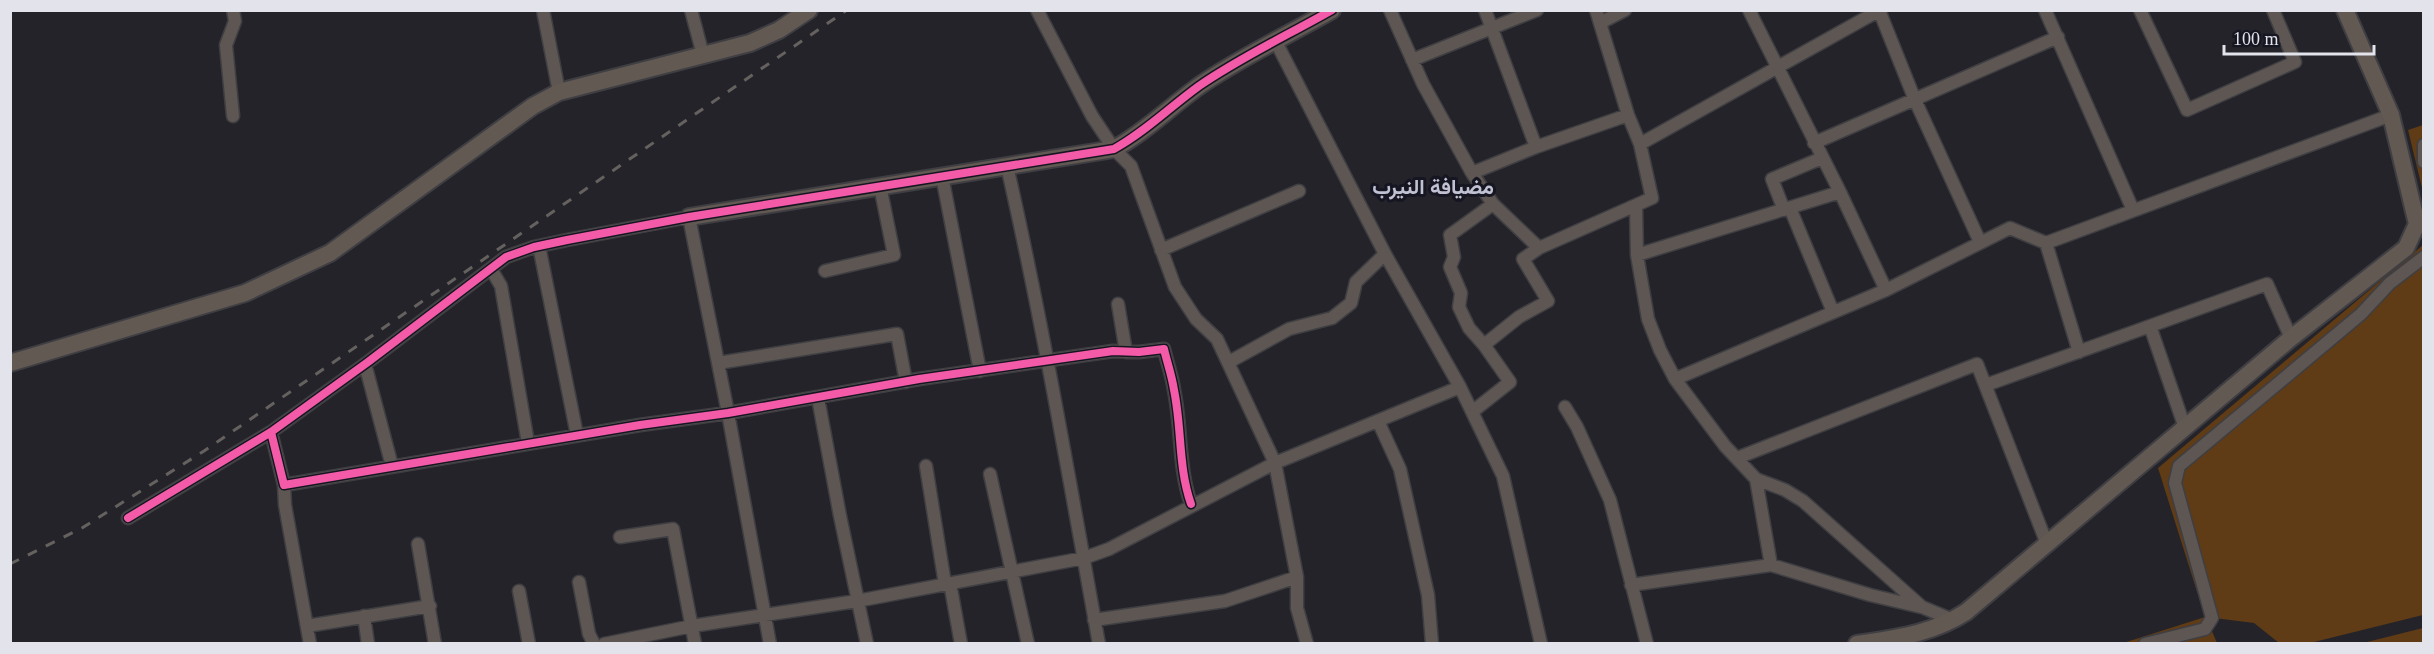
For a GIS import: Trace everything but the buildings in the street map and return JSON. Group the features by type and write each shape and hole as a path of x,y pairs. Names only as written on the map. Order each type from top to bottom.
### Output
{"street":[{"path":"233,10 235,21 226,45 233,116"},
{"path":"543,10 559,92"},
{"path":"691,10 703,55"},
{"path":"10,363 245,293 330,253 533,105 559,92 750,43 779,30 809,10"},
{"path":"1037,10 1092,116 1114,149 1131,166 1175,287 1196,319 1217,339 1275,463 1297,577 1297,608 1307,644"},
{"path":"128,518 271,432 506,257 539,246 689,217 1114,149 1133,138 1199,86 1233,64 1332,10"},
{"path":"1390,10 1412,60 1472,173 1493,204 1539,248"},
{"path":"1485,10 1536,147"},
{"path":"1412,60 1537,10"},
{"path":"1484,345 1519,317 1548,301 1522,259 1539,248 1652,198 1640,144 1628,115 1598,17 1625,10"},
{"path":"2045,10 2133,210"},
{"path":"2140,10 2187,110 2295,62 2273,10"},
{"path":"1857,644 1926,632 1966,612 2291,338 2406,248 2417,224 2391,115 2345,10"},
{"path":"1640,144 1880,11 1915,100 1980,242"},
{"path":"1752,12 1886,290"},
{"path":"1814,143 2058,37"},
{"path":"1276,42 1385,254 1460,387 1503,476 1541,644"},
{"path":"1472,173 1536,147 1628,115"},
{"path":"1676,378 1886,290 2010,228 2046,243 2391,115"},
{"path":"2424,145 2424,162"},
{"path":"1822,158 1772,179 1833,312"},
{"path":"1007,166 1048,360 1099,644"},
{"path":"942,176 980,370"},
{"path":"825,270 894,255 880,186"},
{"path":"1161,250 1299,191"},
{"path":"1637,255 1840,192"},
{"path":"1472,412 1510,382 1484,345 1473,335 1459,307 1461,293 1450,267 1454,257 1449,235 1493,204"},
{"path":"1636,206 1637,255 1647,319 1676,378 1755,479 1785,490 1803,501 1922,607"},
{"path":"689,217 770,644"},
{"path":"2046,243 2079,352"},
{"path":"539,246 576,435"},
{"path":"1228,362 1289,329 1332,318 1351,303 1356,282 1385,254"},
{"path":"2145,644 2205,629 2212,618 2175,483 2179,466 2361,314 2390,283 2424,257"},
{"path":"491,269 501,286 528,443"},
{"path":"1986,385 2267,284 2291,338"},
{"path":"1118,304 1126,352"},
{"path":"2150,326 2185,428"},
{"path":"718,363 897,334 906,382"},
{"path":"284,485 980,370 1113,351 1164,349 1175,391 1180,460 1191,504"},
{"path":"365,364 392,466"},
{"path":"1737,458 1977,364 2047,544"},
{"path":"604,644 636,641 692,626 857,601 1084,558 1109,549 1191,504 1275,463 1460,387"},
{"path":"818,398 867,644"},
{"path":"1565,407 1577,427 1610,500 1647,644"},
{"path":"1378,421 1400,469 1428,596 1432,644"},
{"path":"271,432 284,485 285,505 310,644"},
{"path":"926,466 961,644"},
{"path":"990,474 1028,644"},
{"path":"1755,479 1770,565"},
{"path":"620,537 673,529 695,644"},
{"path":"418,543 435,644"},
{"path":"1631,585 1770,565 1870,595 1922,607 1953,620"},
{"path":"1094,620 1225,602 1297,577"},
{"path":"579,582 589,634 594,644"},
{"path":"519,591 529,644"},
{"path":"307,626 430,606"},
{"path":"364,616 368,644"}],"shaded area":[{"path":"2423,125 2423,192 2408,130"},
{"path":"2423,245 2423,615 2306,644 2279,643 2254,623 2206,617 2217,643 2120,644 2205,617 2158,468"},
{"path":"2423,628 2423,643 2363,643"}],"railway":[{"path":"10,564 82,528 204,451 847,10"}],"cycle path":[{"path":"128,518 271,432 506,257 534,247 689,217 1114,149 1215,75 1332,10"},
{"path":"271,432 284,485 640,425 728,413 919,379 1113,351 1139,352 1164,349 1173,385 1184,476 1191,504"}],"district":[{"name":"مضيافة النيرب","path":"1433,187"}]}
